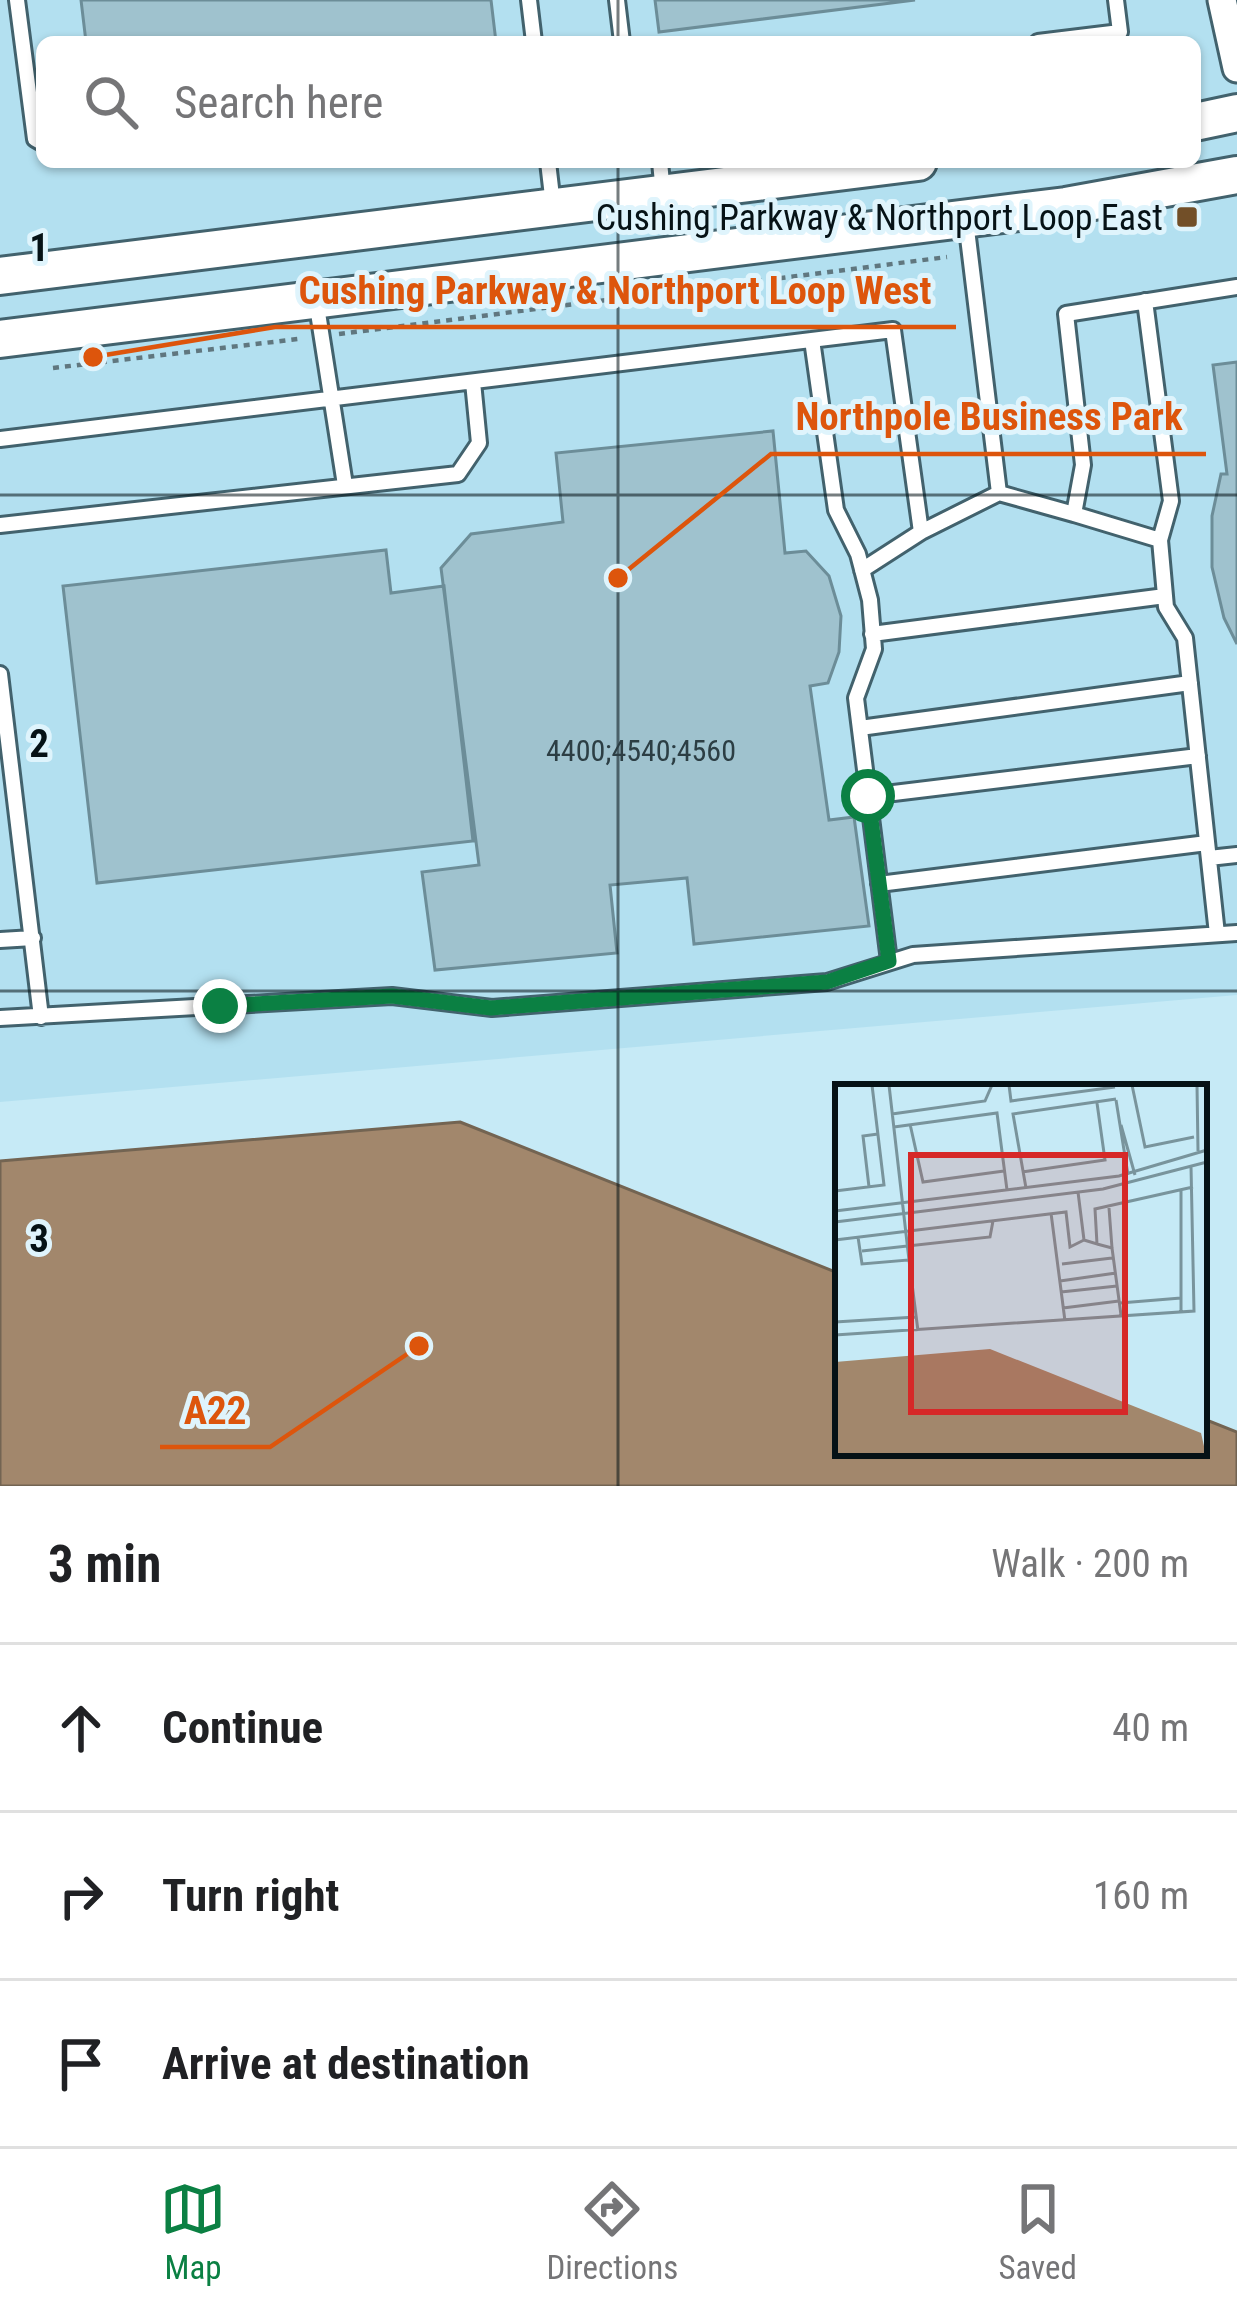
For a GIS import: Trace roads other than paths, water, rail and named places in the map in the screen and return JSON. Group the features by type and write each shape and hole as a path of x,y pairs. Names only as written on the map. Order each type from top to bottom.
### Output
{"main road":[{"path":"1201,121 1237,113"},
{"path":"0,276 554,208 662,178 818,168"},
{"path":"0,339 1109,200 1237,175"}],"street":[{"path":"1222,0 1237,68"}],"lane":[{"path":"17,0 36,140"},
{"path":"529,0 533,36"},
{"path":"617,0 621,36"},
{"path":"1087,36 1120,32 1116,0"},
{"path":"549,168 554,208"},
{"path":"965,219 999,493"},
{"path":"1075,514 1083,465 1066,314 1237,287"},
{"path":"316,300 344,485"},
{"path":"1145,302 1171,501 1160,540 1166,607 1185,638 1217,934"},
{"path":"0,440 893,330 921,532"},
{"path":"812,340 836,510 862,570 874,649 856,698 889,961"},
{"path":"0,525 458,475 479,443 472,382"},
{"path":"862,570 921,532 999,493 1160,540"},
{"path":"872,634 1165,596"},
{"path":"0,674 41,1017"},
{"path":"860,728 1190,683"},
{"path":"868,796 1198,756"},
{"path":"879,884 1208,850 1237,855"},
{"path":"0,1018 392,996 491,1008 827,982 913,955 1237,932"},
{"path":"0,940 33,938"}],"place":[{"name":"Cushing Parkway & Northport Loop East","path":"1187,217"},
{"name":"Cushing Parkway & Northport Loop West","path":"93,357"},
{"name":"Northpole Business Park","path":"618,578"},
{"name":"A22","path":"419,1346"}]}
